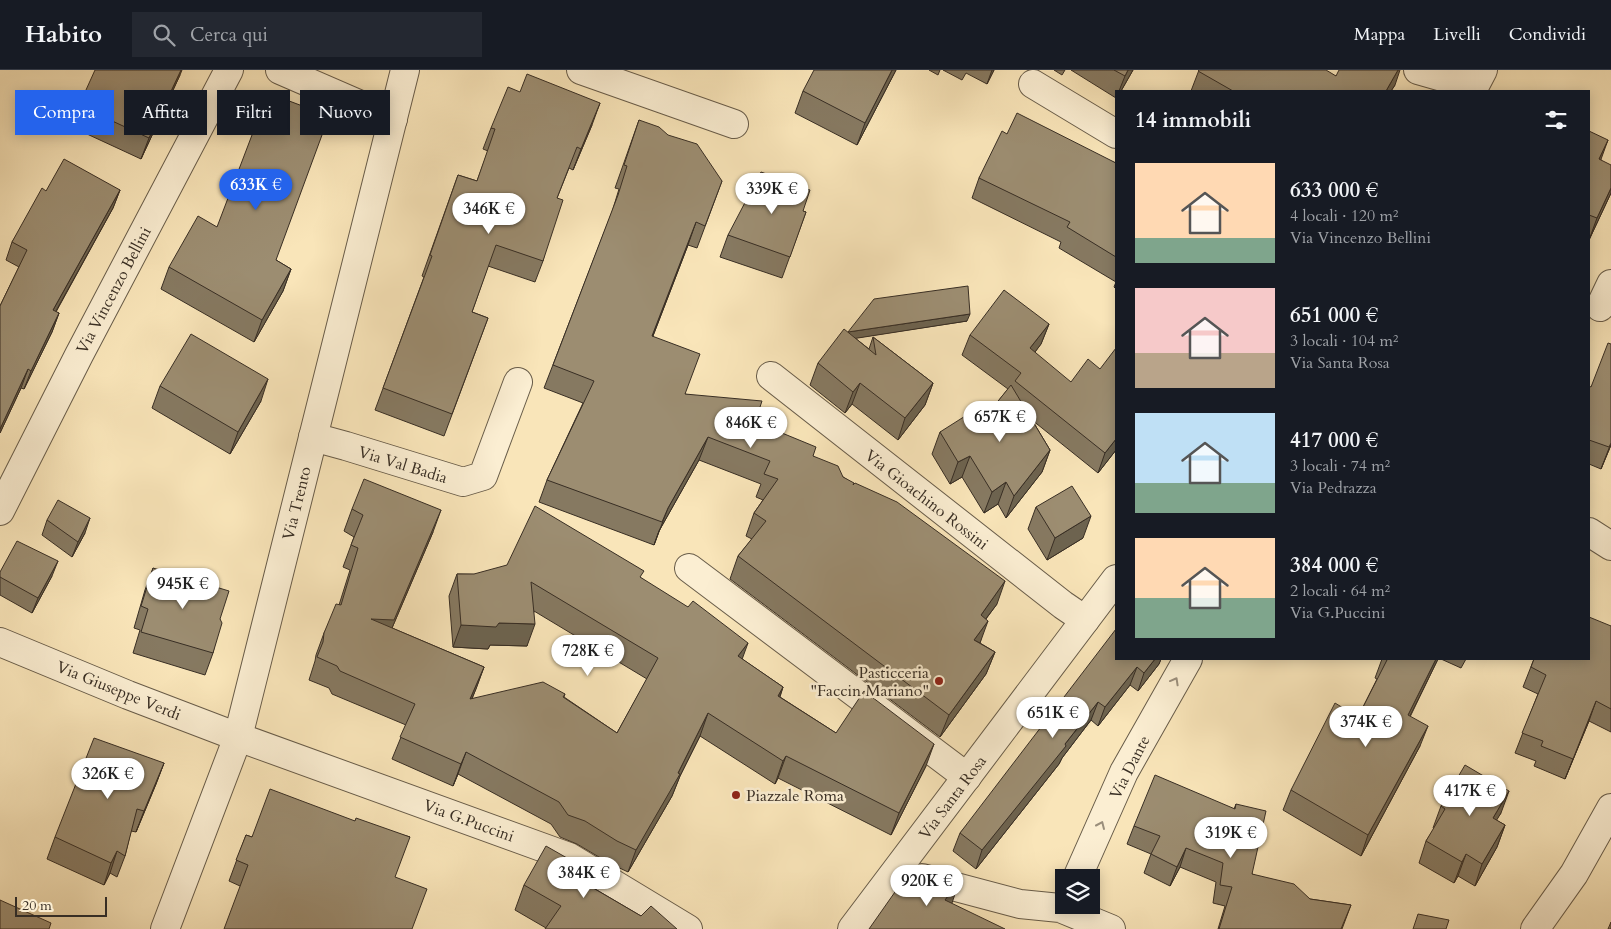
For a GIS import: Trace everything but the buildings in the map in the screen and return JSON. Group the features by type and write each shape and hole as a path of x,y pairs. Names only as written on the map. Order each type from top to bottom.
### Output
{"street":[{"name":"Via Vincenzo Bellini","path":"0,511 79,355 229,70"},
{"path":"280,70 393,119"},
{"name":"Via Trento","path":"165,929 238,736 405,70"},
{"path":"581,70 734,124"},
{"path":"1418,70 1476,82"},
{"path":"1033,84 1115,133"},
{"name":"Via Gioachino Rossini","path":"771,376 1063,606 1085,620"},
{"name":"Via Val Badia","path":"313,438 346,446 463,482 484,476 518,382"},
{"path":"1590,533 1611,546"},
{"path":"689,568 967,777"},
{"name":"Via Santa Rosa","path":"852,929 897,872 1115,580"},
{"name":"Via Giuseppe Verdi","path":"0,642 128,695 238,736"},
{"name":"Via Dante","path":"1081,869 1124,772 1187,660"},
{"name":"Via G.Puccini","path":"238,736 569,856 688,929"},
{"path":"1535,929 1574,874 1611,808"},
{"path":"897,872 1055,911"},
{"path":"1064,914 1112,929"}],"place":[{"name":"Pasticceria \"Faccin Mariano\"","path":"939,681"},
{"name":"Piazzale Roma","path":"736,795"}]}
